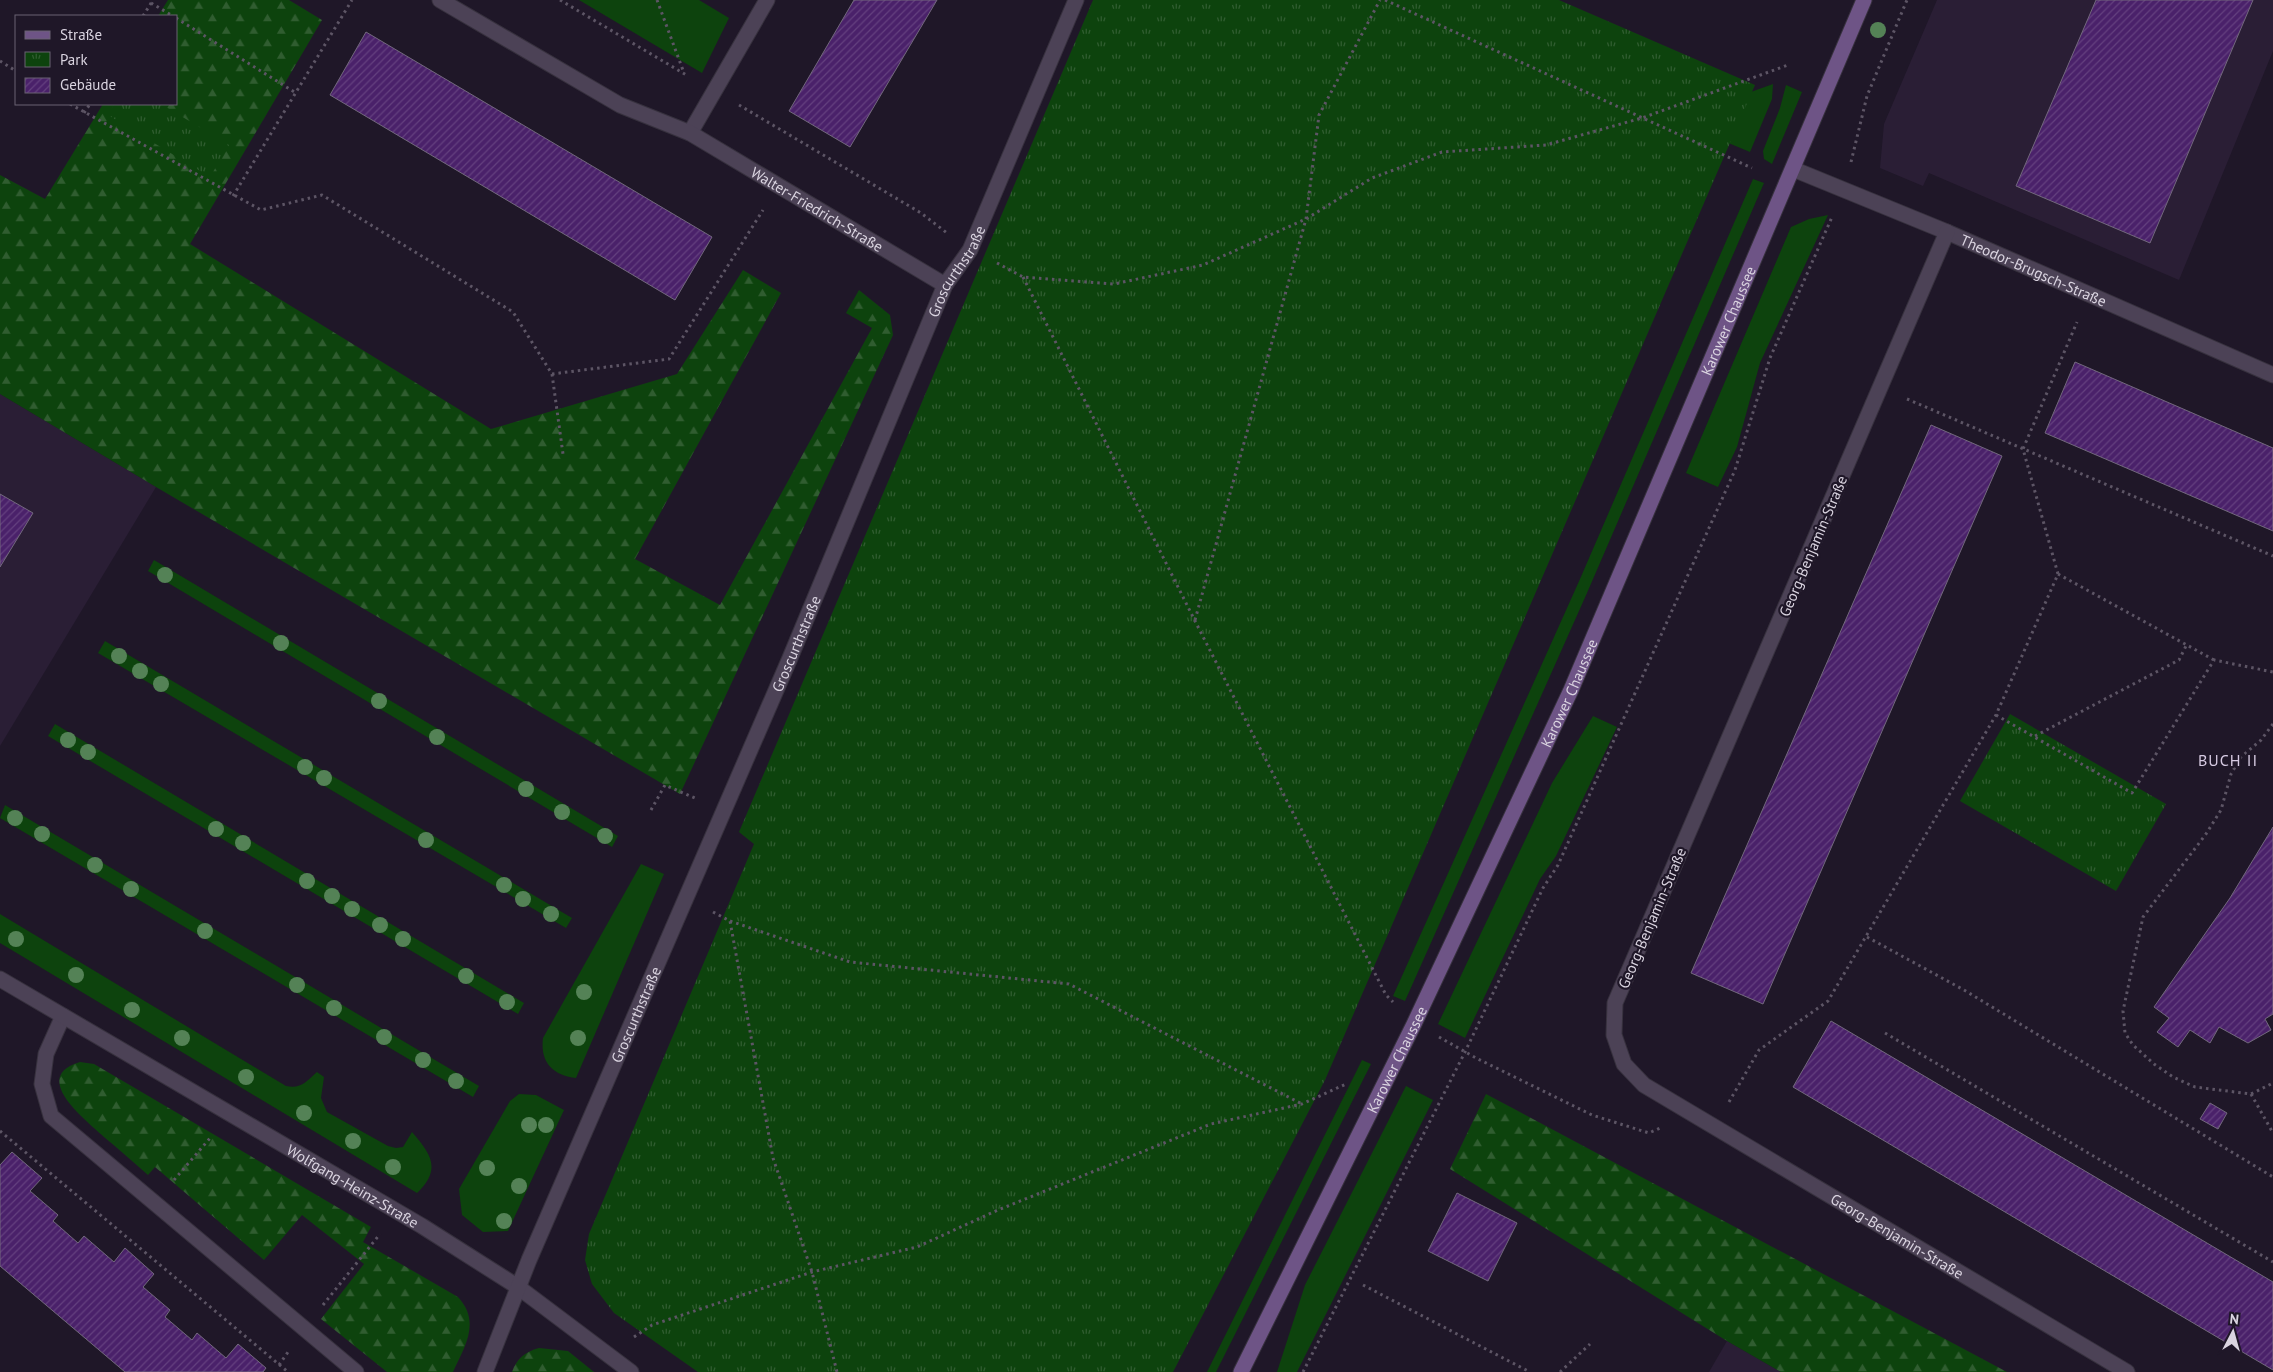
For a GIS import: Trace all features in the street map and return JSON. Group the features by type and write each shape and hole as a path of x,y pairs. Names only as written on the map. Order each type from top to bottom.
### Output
{"main road":[{"name":"Karower Chaussee","path":"1241,1372 1414,1024 1571,690 1864,0"}],"street":[{"name":"Walter-Friedrich-Straße","path":"440,0 620,105 690,133 945,285"},
{"path":"690,133 766,0"},
{"name":"Groscurthstraße","path":"485,1372 518,1287 790,658 945,285 970,250 1076,0"},
{"name":"Theodor-Brugsch-Straße","path":"1793,169 1948,232 2273,375"},
{"name":"Georg-Benjamin-Straße","path":"1948,232 1615,1003 1614,1036 1624,1064 1644,1085 1716,1126 2127,1372"},
{"name":"Wolfgang-Heinz-Straße","path":"0,978 397,1211 518,1287 630,1372"},
{"path":"63,1016 46,1054 42,1084 51,1116 356,1372"}],"path":[{"path":"233,196 352,0"},
{"path":"560,0 921,213 970,250 1023,277 1114,284 1203,265 1306,219 1372,178 1442,152 1546,145 1642,118 1788,64"},
{"path":"657,0 685,74"},
{"path":"1195,621 1306,219 1319,115 1380,0"},
{"path":"1384,0 1752,168"},
{"path":"1303,1372 1465,1052 1543,888 1558,865 1731,479 1770,358 1844,191 1867,96 1907,0"},
{"path":"144,15 152,2 172,15"},
{"path":"178,19 296,93"},
{"path":"0,61 15,70"},
{"path":"72,105 261,210 322,195 513,312 552,374 563,454"},
{"path":"84,113 89,105"},
{"path":"552,374 669,359 778,187"},
{"path":"1023,277 1195,621 1386,995 1414,1024 1465,1052 1592,1115 1649,1133 1662,1126 1680,1107"},
{"path":"1716,1126 1759,1050 1828,1002 1996,715 2058,574 2023,449 2089,294"},
{"path":"1881,388 2273,556"},
{"path":"2058,574 2214,660 2273,672"},
{"path":"2034,737 2178,660 2186,646"},
{"path":"1996,715 2132,793 2214,660"},
{"path":"2273,724 2261,740 2241,757 2231,774 2221,810 2206,834 2143,917 2123,1011 2126,1033 2133,1045 2154,1064 2173,1077 2195,1087 2251,1094 2273,1083"},
{"path":"651,810 665,785 723,811"},
{"path":"685,898 730,921 850,962 1069,984 1302,1104"},
{"path":"730,921 773,1158 812,1272 837,1372"},
{"path":"1867,936 1964,990 2273,1177"},
{"path":"1885,1033 2273,1262"},
{"path":"605,1353 652,1325 812,1272 917,1247 998,1210 1211,1124 1302,1104 1346,1084"},
{"path":"2251,1094 2273,1133"},
{"path":"154,1203 231,1114"},
{"path":"0,1131 288,1372"},
{"path":"279,1365 304,1329 397,1211"},
{"path":"1363,1285 1530,1372"},
{"path":"1560,1372 1590,1344"}],"shaded area":[{"path":"1937,0 2273,0 2273,51 2179,280 1929,173 1923,186 1880,168 1884,124"},
{"path":"0,394 156,487 0,746"},
{"path":"1727,1341 1781,1372 1709,1372"}],"green space":[{"path":"168,0 289,0 322,20 190,244 491,429 677,374 743,270 781,293 635,559 720,605 872,328 846,313 859,290 890,315 893,335 680,794 0,394 0,175 45,199 102,105 178,105 178,15 159,15"},
{"path":"579,0 699,0 729,18 702,73"},
{"path":"1093,0 1559,0 1755,85 1325,1080 1173,1372 698,1372 614,1313 592,1284 585,1260 589,1234 754,844 739,832"},
{"path":"1773,84 1772,99 1750,152 1673,120"},
{"path":"1786,85 1802,92 1772,164 1764,159 1763,151 1780,108"},
{"path":"113,105 163,105 229,145 210,177 108,115"},
{"path":"1753,179 1764,183 1587,593 1405,1001 1393,996 1580,579"},
{"path":"1828,215 1760,363 1737,447 1718,487 1686,473 1791,227 1809,219"},
{"path":"154,560 618,836 612,847 148,571"},
{"path":"105,641 572,918 566,928 98,653"},
{"path":"2010,714 2166,804 2116,891 1960,801"},
{"path":"1593,716 1617,727 1556,856 1540,879 1465,1038 1438,1024 1552,783"},
{"path":"55,724 524,1003 518,1014 48,736"},
{"path":"5,805 479,1086 473,1097 0,818"},
{"path":"641,864 664,874 576,1078 560,1074 549,1066 546,1060 543,1038"},
{"path":"0,914 286,1086 300,1086 317,1072 324,1077 321,1098 327,1112 388,1146 403,1147 412,1132 424,1147 431,1162 431,1169 425,1184 417,1193 0,943"},
{"path":"1362,1060 1371,1064 1216,1372 1207,1372"},
{"path":"80,1062 94,1064 371,1227 363,1242 458,1297 465,1306 470,1325 466,1343 453,1372 387,1372 321,1319 364,1264 302,1215 264,1260 155,1167 148,1175 75,1110 60,1088 60,1078 66,1069"},
{"path":"1406,1086 1433,1100 1297,1372 1277,1372 1305,1285"},
{"path":"519,1094 536,1095 564,1110 508,1231 483,1232 462,1215 459,1189 510,1101"},
{"path":"1486,1094 2007,1372 1781,1372 1727,1341 1450,1169"},
{"path":"539,1348 568,1351 594,1372 512,1372 522,1356"}],"building":[{"path":"854,0 937,0 850,147 789,111"},
{"path":"2096,0 2253,0 2150,243 2016,186"},
{"path":"366,32 712,237 675,300 330,95"},
{"path":"2075,362 2273,448 2273,531 2045,433"},
{"path":"1931,425 2002,456 1763,1004 1691,973"},
{"path":"0,494 33,513 0,567"},
{"path":"2273,827 2273,1014 2265,1019 2271,1030 2248,1043 2219,1027 2210,1043 2190,1030 2178,1047 2157,1032 2169,1018 2154,1007 2230,898"},
{"path":"1831,1021 2273,1282 2273,1370 1793,1087"},
{"path":"2210,1103 2227,1113 2218,1129 2200,1119"},
{"path":"12,1152 42,1178 30,1191 58,1215 53,1221 78,1243 84,1236 114,1262 125,1248 154,1274 143,1287 170,1310 165,1317 192,1340 197,1333 226,1358 238,1344 266,1368 263,1372 125,1372 0,1266 0,1165"},
{"path":"1457,1193 1517,1223 1488,1281 1428,1251"}],"district":[{"name":"BUCH II","path":"2228,760"}]}
